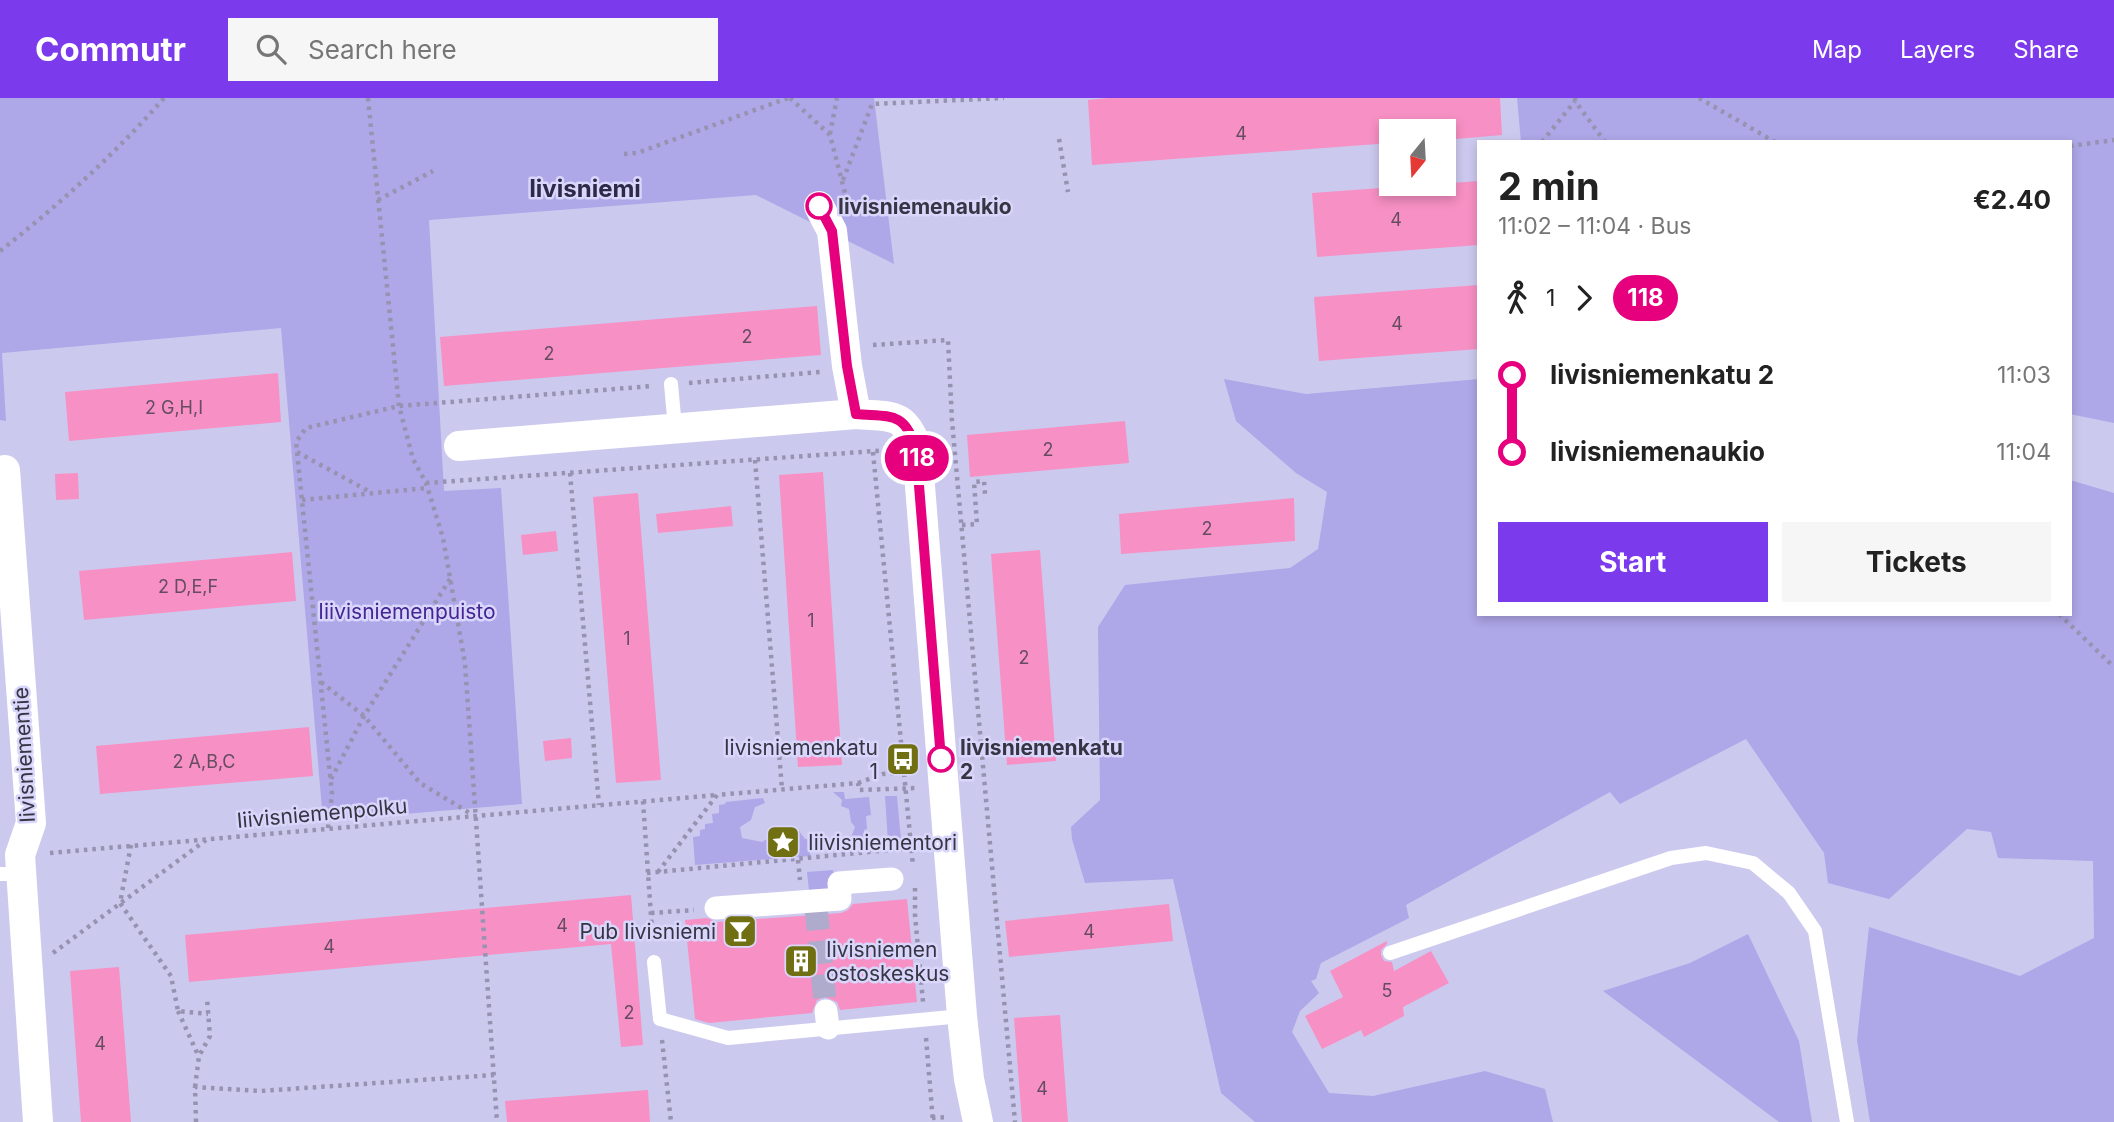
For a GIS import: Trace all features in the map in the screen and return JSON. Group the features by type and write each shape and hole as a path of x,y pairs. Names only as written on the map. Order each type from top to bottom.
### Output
{"street":[{"path":"819,206 832,231 847,366 856,414"},
{"path":"459,446 856,414 897,418 910,428 916,448 962,1016 969,1079 978,1122"},
{"name":"Iivisniementie","path":"5,470 32,823 14,868 38,1122"},
{"path":"708,909 816,904 840,898 839,883 892,879"}],"lane":[{"path":"671,384 675,428"},
{"path":"1390,953 1671,858 1706,853 1753,863 1789,893 1815,931 1847,1122"},
{"path":"654,962 660,1019 728,1038 827,1020 962,1016"}],"path":[{"path":"0,251 43,217 138,128 164,98"},
{"path":"368,98 399,406 413,459 426,486 443,538 465,663 497,1122"},
{"path":"624,154 637,153 788,98"},
{"path":"830,135 837,98"},
{"path":"843,180 872,104 1004,98"},
{"path":"1699,98 1772,140"},
{"path":"1544,140 1575,99 1604,140"},
{"path":"1059,139 1068,192"},
{"path":"2072,146 2114,140"},
{"path":"377,200 433,171"},
{"path":"863,345 948,340 952,421 1015,1122"},
{"path":"328,828 331,780 296,442 306,428 399,406 832,372"},
{"path":"302,500 570,473 916,448"},
{"path":"297,452 372,493"},
{"path":"873,452 915,877 915,915"},
{"path":"755,460 782,789"},
{"path":"570,473 600,805"},
{"path":"962,525 977,524 974,482 984,481 985,494"},
{"path":"331,780 364,716 450,579"},
{"path":"2061,616 2114,667"},
{"path":"320,681 364,716 420,783 475,816"},
{"path":"905,772 883,774 858,783 859,790 929,787"},
{"name":"Iiivisniemenpolku","path":"14,868 131,845 858,783"},
{"path":"658,872 717,795"},
{"path":"643,801 651,921"},
{"path":"49,956 207,839"},
{"path":"131,845 120,903 170,976 178,1011 199,1056"},
{"path":"647,873 912,848"},
{"path":"650,913 708,909"},
{"path":"195,1122 195,1087 199,1056 210,1036 207,999"},
{"path":"178,1011 208,1014"},
{"path":"660,1019 671,1122"},
{"path":"195,1087 260,1091 494,1075"}],"green space":[{"name":"Iiivisniemenpuisto","path":"0,98 874,98 894,264 756,195 429,220 444,491 501,488 522,804 323,821 281,328 2,353 6,421 0,420"},
{"path":"1517,98 2114,98 2114,423 2072,414 2072,140 1521,140"},
{"path":"1224,379 1306,394 1477,379 1477,616 2072,616 2072,481 2114,493 2114,1122 1870,1122 1857,1040 1869,927 2020,976 2094,938 2093,861 1998,858 1991,832 1967,829 1889,899 1828,883 1824,853 1746,739 1620,804 1610,792 1406,905 1409,918 1321,963 1316,979 1311,981 1319,993 1300,1011 1292,1032 1329,1093 1373,1096 1485,1071 1545,1089 1553,1122 1255,1122 1221,1093 1173,879 1085,883 1071,827 1100,800 1098,627 1125,585 1290,568 1318,549 1327,492 1296,473 1236,421"},
{"path":"833,792 844,792 845,799 869,797 871,815 866,816 865,839 850,840 855,827 851,822 849,809 841,806 842,800"},
{"path":"885,796 897,796 901,840 888,842"},
{"path":"763,798 765,803 755,807 751,820 740,827 742,838 762,842 793,827 805,839 825,840 826,846 810,847 810,856 695,865 693,837 700,836 700,830 705,829 705,824 713,823 712,814 719,813 719,805"},
{"path":"833,870 835,889 809,891 807,872"},
{"path":"1748,934 1799,1041 1812,1122 1779,1122 1603,991 1690,963"}],"building":[{"path":"1500,98 1502,135 1456,139 1456,119 1379,119 1379,144 1092,165 1088,100"},
{"path":"1477,181 1477,245 1317,257 1312,193 1379,188 1379,196 1456,196 1456,183"},
{"path":"1477,285 1477,349 1319,361 1314,297"},
{"path":"817,306 821,355 444,386 440,337"},
{"path":"278,373 281,422 69,441 65,392"},
{"path":"1125,421 1129,463 970,477 967,435"},
{"path":"823,472 842,765 798,767 779,475"},
{"path":"78,473 79,499 56,500 55,474"},
{"path":"638,493 661,780 616,783 593,497"},
{"path":"1294,498 1295,541 1121,554 1119,514"},
{"path":"731,506 733,526 658,533 656,514"},
{"path":"556,531 558,551 523,555 521,535"},
{"path":"1040,550 1056,761 1007,765 991,554"},
{"path":"292,552 296,601 84,620 79,571"},
{"path":"309,727 313,776 100,794 96,746"},
{"path":"571,738 572,758 545,761 543,741"},
{"path":"631,895 643,1045 621,1047 611,944 189,982 185,935"},
{"name":"Iivisniemen ostoskeskus","path":"907,899 917,1002 840,1010 837,1002 825,997 817,1000 812,1013 709,1023 695,1019 685,920 707,918 717,922 841,913 853,904"},
{"path":"1169,904 1173,941 1009,957 1005,921"},
{"path":"1387,941 1381,955 1384,961 1392,962 1394,971 1431,951 1449,983 1403,1007 1404,1016 1364,1037 1361,1030 1322,1049 1305,1016 1343,997 1330,971"},
{"path":"119,967 131,1122 81,1122 70,971"},
{"path":"1060,1015 1068,1122 1022,1122 1014,1018"},
{"path":"648,1090 650,1122 507,1122 505,1101"}],"tunnel":[{"path":"816,907 826,1011"}],"bus line":[{"name":"118","path":"819,206 832,231 847,366 856,414 897,418 910,428 916,448 941,759"}],"place":[{"name":"Iivisniemenaukio","path":"819,206"},
{"name":"Iivisniemenkatu 1","path":"903,759"},
{"name":"Iivisniemenkatu 2","path":"941,759"},
{"name":"Iiivisniementori","path":"783,842"},
{"name":"Pub Iivisniemi","path":"740,931"},
{"name":"Iivisniemen ostoskeskus","path":"801,961"}],"district":[{"name":"Iivisniemi","path":"585,188"}]}
